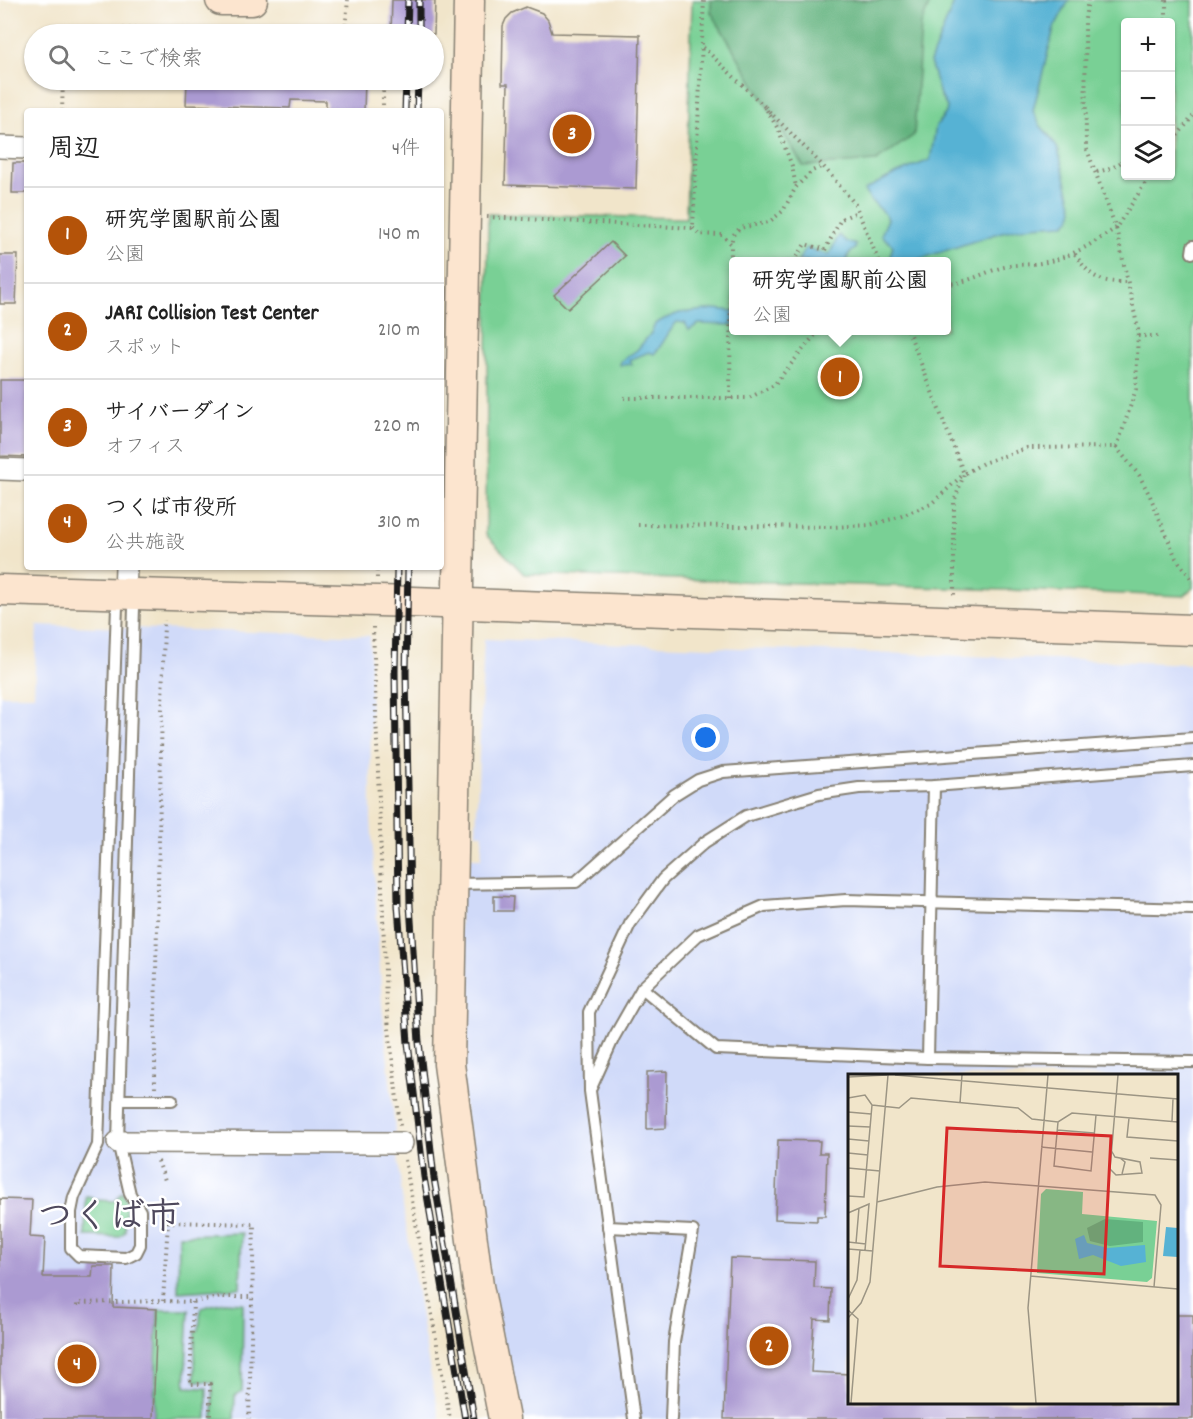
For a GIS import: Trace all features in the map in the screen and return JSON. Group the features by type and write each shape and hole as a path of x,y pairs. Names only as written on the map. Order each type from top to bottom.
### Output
{"street":[{"path":"221,0 252,0"},
{"path":"469,0 449,1064 478,1286 504,1419"},
{"path":"0,147 24,148"},
{"path":"0,469 24,470"},
{"path":"0,590 126,581 459,604 1193,630"},
{"path":"118,1143 402,1143"}],"lane":[{"path":"126,581 134,607 118,1143 130,1194 140,1211 140,1245 136,1253 126,1258 79,1256 71,1248 71,1212 74,1197 98,1145 117,606 126,581"},
{"path":"452,884 576,882 674,795 698,780 723,772 1193,738"},
{"path":"634,1419 590,1091 589,1012 630,924 663,879 705,842 746,816 819,794 859,788 934,786 1193,766"},
{"path":"928,1058 934,786"},
{"path":"590,1091 614,1036 642,988 698,935 764,906 846,900 1193,909"},
{"path":"642,988 716,1049 928,1058 1193,1062"},
{"path":"120,1100 172,1100"},
{"path":"608,1227 693,1231 674,1342 671,1419"}],"path":[{"path":"347,24 348,0"},
{"path":"693,228 704,0"},
{"path":"1088,0 1086,147 1116,228 1129,282 1138,336 1136,389 1116,447"},
{"path":"1166,0 1166,18"},
{"path":"702,46 823,166 855,204 877,257"},
{"path":"62,108 63,90"},
{"path":"383,90 383,108"},
{"path":"765,107 778,129 792,166 796,187"},
{"path":"1175,138 1193,116"},
{"path":"1174,126 1180,130"},
{"path":"1097,172 1112,168 1121,162"},
{"path":"731,257 731,244 740,228 769,222 783,211 796,187 812,171 823,166"},
{"path":"951,284 962,283 1007,266 1038,264 1075,254 1116,228 1147,180"},
{"path":"797,257 805,244 825,250 841,219 858,212"},
{"path":"484,217 693,228 699,234 722,235 731,244"},
{"path":"1075,254 1096,279 1111,283 1129,282"},
{"path":"730,399 731,335"},
{"path":"624,398 749,399 774,385 815,335"},
{"path":"910,335 964,474 954,502 954,596"},
{"path":"1138,336 1160,336"},
{"path":"638,525 833,527 870,525 899,517 931,504 964,474 983,463 1027,448 1116,447"},
{"path":"1116,447 1138,475 1150,496 1176,558 1193,581"},
{"path":"377,570 377,578"},
{"path":"155,1100 164,620"},
{"path":"373,627 386,1002 402,1143 450,1419"},
{"path":"155,1143 155,1153 166,1183"},
{"path":"163,1301 168,1222 254,1224 249,1419"},
{"path":"77,1306 77,1303 193,1302 222,1297 251,1296"},
{"path":"193,1302 190,1384 210,1384 210,1419"}],"shaded area":[{"path":"37,625 370,636 371,818 382,1005 403,1206 429,1367 440,1419 0,1419 0,695 34,695"},
{"path":"484,639 1193,664 1193,1419 513,1419 457,1061 461,858 481,858 483,834 476,833"}],"green space":[{"path":"692,0 1193,0 1193,588 1184,596 524,574 486,535 488,214 686,218"},
{"path":"711,0 931,0 921,25 914,135 876,161 803,166 711,12"},
{"path":"122,1192 126,1199 125,1232 119,1237 85,1236 86,1196 94,1200 115,1201"},
{"path":"242,1233 240,1288 178,1292 179,1235"},
{"path":"223,1302 243,1303 242,1391 235,1396 234,1419 213,1419 213,1382 195,1381 195,1331 199,1330 201,1308"},
{"path":"158,1310 189,1310 185,1387 207,1388 207,1419 154,1419"}],"water":[{"path":"955,0 1069,0 1054,28 1033,111 1040,125 1058,149 1073,208 1071,218 1065,224 1032,226 1002,232 926,257 890,257 893,246 881,235 888,219 864,190 930,160 936,126 946,113 947,107 940,95 930,62"},
{"path":"839,235 847,242 856,245 848,257 800,257 806,248 829,255"},
{"path":"715,309 729,311 729,325 699,324 689,330 685,323 677,322 654,354 649,352 629,360 632,364 620,365 621,361 637,350 651,333 655,324 679,313"}],"building":[{"path":"392,0 435,0 434,24 391,24"},
{"path":"526,7 542,13 548,20 552,33 640,35 636,189 505,185 508,84 502,84 503,26 512,13"},
{"path":"187,90 365,90 364,108 326,108 326,101 291,100 290,108 186,105"},
{"path":"13,163 24,163 24,193 12,193"},
{"path":"611,242 625,256 568,309 554,295"},
{"path":"0,255 18,255 16,304 0,304"},
{"path":"0,380 24,380 24,457 0,456"},
{"path":"494,896 513,897 512,911 494,911"},
{"path":"667,1071 666,1128 647,1129 647,1072"},
{"path":"778,1140 820,1141 819,1153 827,1153 825,1216 817,1216 817,1221 775,1219"},
{"path":"0,1199 32,1200 30,1237 45,1238 43,1277 92,1277 93,1266 114,1266 113,1307 157,1309 153,1419 0,1419"},
{"path":"730,1258 815,1261 814,1288 831,1289 830,1320 814,1319 811,1372 848,1374 848,1404 1178,1404 1178,1315 1193,1315 1193,1419 724,1419"}],"railway":[{"path":"407,24 408,0"},
{"path":"419,0 419,24"},
{"path":"405,108 406,90"},
{"path":"417,108 418,90"},
{"path":"397,570 395,672 398,906 408,1043 424,1177 465,1419"},
{"path":"408,570 406,672 410,905 419,1042 434,1178 474,1419"}],"place":[{"name":"サイバーダイン","path":"572,134"},
{"name":"研究学園駅前公園","path":"840,377"},
{"name":"JARI Collision Test Center","path":"769,1346"},
{"name":"つくば市役所","path":"77,1364"}],"district":[{"name":"つくば市","path":"109,1214"}]}
